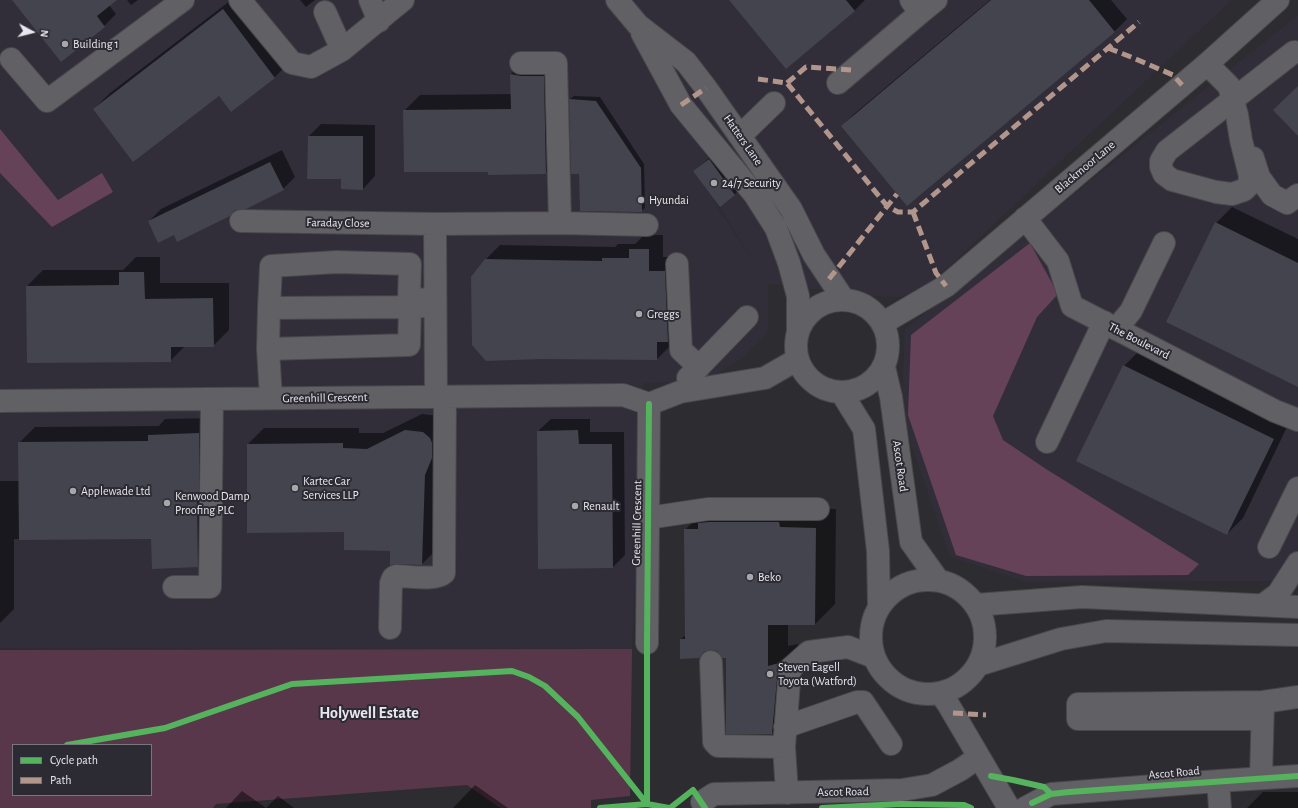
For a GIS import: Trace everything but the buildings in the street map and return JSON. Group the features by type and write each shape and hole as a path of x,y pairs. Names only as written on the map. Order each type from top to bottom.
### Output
{"street":[{"path":"11,59 47,101 183,0"},
{"path":"240,0 292,63 311,67 342,50 403,0"},
{"path":"370,0 379,20"},
{"name":"Hatters Lane","path":"617,0 638,25 686,62 791,209 814,255 844,300"},
{"name":"Blackmoor Lane","path":"883,323 946,286 1207,64 1278,0"},
{"path":"838,84 922,4"},
{"path":"325,12 342,50"},
{"path":"638,25 681,105 751,190 776,228 789,263 798,296 798,334 796,346 798,359 804,372 814,383 827,390 841,392 854,391 866,386 876,378 884,367 889,346 883,323 874,312 863,304 849,300 835,300 822,304 811,311 803,321 798,334"},
{"path":"1235,108 1294,52"},
{"path":"521,63 556,63 560,223"},
{"path":"1207,64 1229,86 1259,177 1272,195 1287,203 1298,195"},
{"path":"740,136 774,103"},
{"name":"The Boulevard","path":"1025,218 1058,261 1072,306 1275,411 1298,420"},
{"name":"Faraday Close","path":"241,222 435,224 560,223 647,225"},
{"path":"390,628 391,583 393,578 396,576 441,576 444,572 440,397 435,302 435,224"},
{"path":"1047,442 1110,325 1130,312 1164,243"},
{"path":"268,349 409,345 410,264 337,262 271,266 268,349 271,398"},
{"path":"677,264 681,350 699,367"},
{"path":"269,308 435,302"},
{"path":"680,392 684,382 747,317"},
{"path":"649,404 680,392 765,378 798,359"},
{"name":"Ascot Road","path":"884,367 890,397 911,542 938,580"},
{"path":"841,392 864,429 878,551 880,606"},
{"name":"Greenhill Crescent","path":"0,401 623,395 649,404 647,643"},
{"path":"174,586 210,587 212,399"},
{"path":"1269,547 1298,488"},
{"path":"648,518 708,509 818,509"},
{"path":"1263,605 1278,594 1298,562"},
{"path":"922,580 938,580 957,587 975,605 983,623 985,633 983,653 978,665 965,681 941,694 913,693 895,684 884,674 874,657 871,638 874,618 880,606 893,592 903,586 922,580"},
{"path":"975,605 1082,597 1298,607"},
{"path":"978,665 1061,639 1106,631 1298,634"},
{"path":"787,793 785,737 790,669 809,652 848,647 874,657"},
{"path":"711,662 714,742 718,746 785,737 857,702 863,702 891,744"},
{"path":"941,694 1009,808"},
{"path":"1262,710 1078,704 1078,719 1262,710 1298,697"},
{"path":"1261,778 1262,710"},
{"name":"Ascot Road","path":"702,802 714,794 902,790 932,785 960,770 979,757"},
{"name":"Ascot Road","path":"1025,808 1051,794 1298,776"},
{"path":"1218,781 1220,808"}],"shaded area":[{"path":"0,0 1232,0 925,289 900,297 886,297 768,284 768,331 743,358 704,381 643,383 632,649 0,648","holes":["712,199 720,207 756,266"]},
{"path":"1298,15 1298,581 1027,582 950,557 901,415 905,329"},
{"path":"0,129 58,200 102,173 113,192 52,227 0,173"},
{"path":"1030,243 1058,294 1037,317 993,416 1003,440 1046,469 1199,564 1188,575 1026,576 956,555 908,415 911,335"},
{"path":"632,649 630,796 591,800 591,808 500,808 467,785 216,804 213,808 0,808 0,650"}],"marked path":[{"path":"758,79 787,83 887,206 898,212 913,212 1139,22"},
{"path":"1108,48 1173,75 1182,85"},
{"path":"787,83 806,67 851,70"},
{"path":"681,105 706,88"},
{"path":"829,279 897,194"},
{"path":"913,212 936,273 946,286"},
{"path":"953,713 986,715"}],"cycle path":[{"path":"647,804 649,404"},
{"path":"73,744 165,728 292,684 512,671 529,677 545,686 578,717 647,804"},
{"path":"991,776 1044,787 1051,794"},
{"path":"1032,803 1051,794 1069,792 1298,776"},
{"path":"670,808 693,790 705,808"},
{"path":"600,808 647,804 669,808"},
{"path":"822,808 901,804 964,805 971,808"}],"place":[{"name":"Building 1","path":"65,44"},
{"name":"24/7 Security","path":"714,183"},
{"name":"Hyundai","path":"641,200"},
{"name":"Greggs","path":"639,314"},
{"name":"Kartec Car Services LLP","path":"295,488"},
{"name":"Applewade Ltd","path":"73,491"},
{"name":"Kenwood Damp Proofing PLC","path":"167,503"},
{"name":"Renault","path":"575,506"},
{"name":"Beko","path":"750,577"},
{"name":"Steven Eagell Toyota (Watford)","path":"770,674"}],"district":[{"name":"Holywell Estate","path":"369,713"}]}
